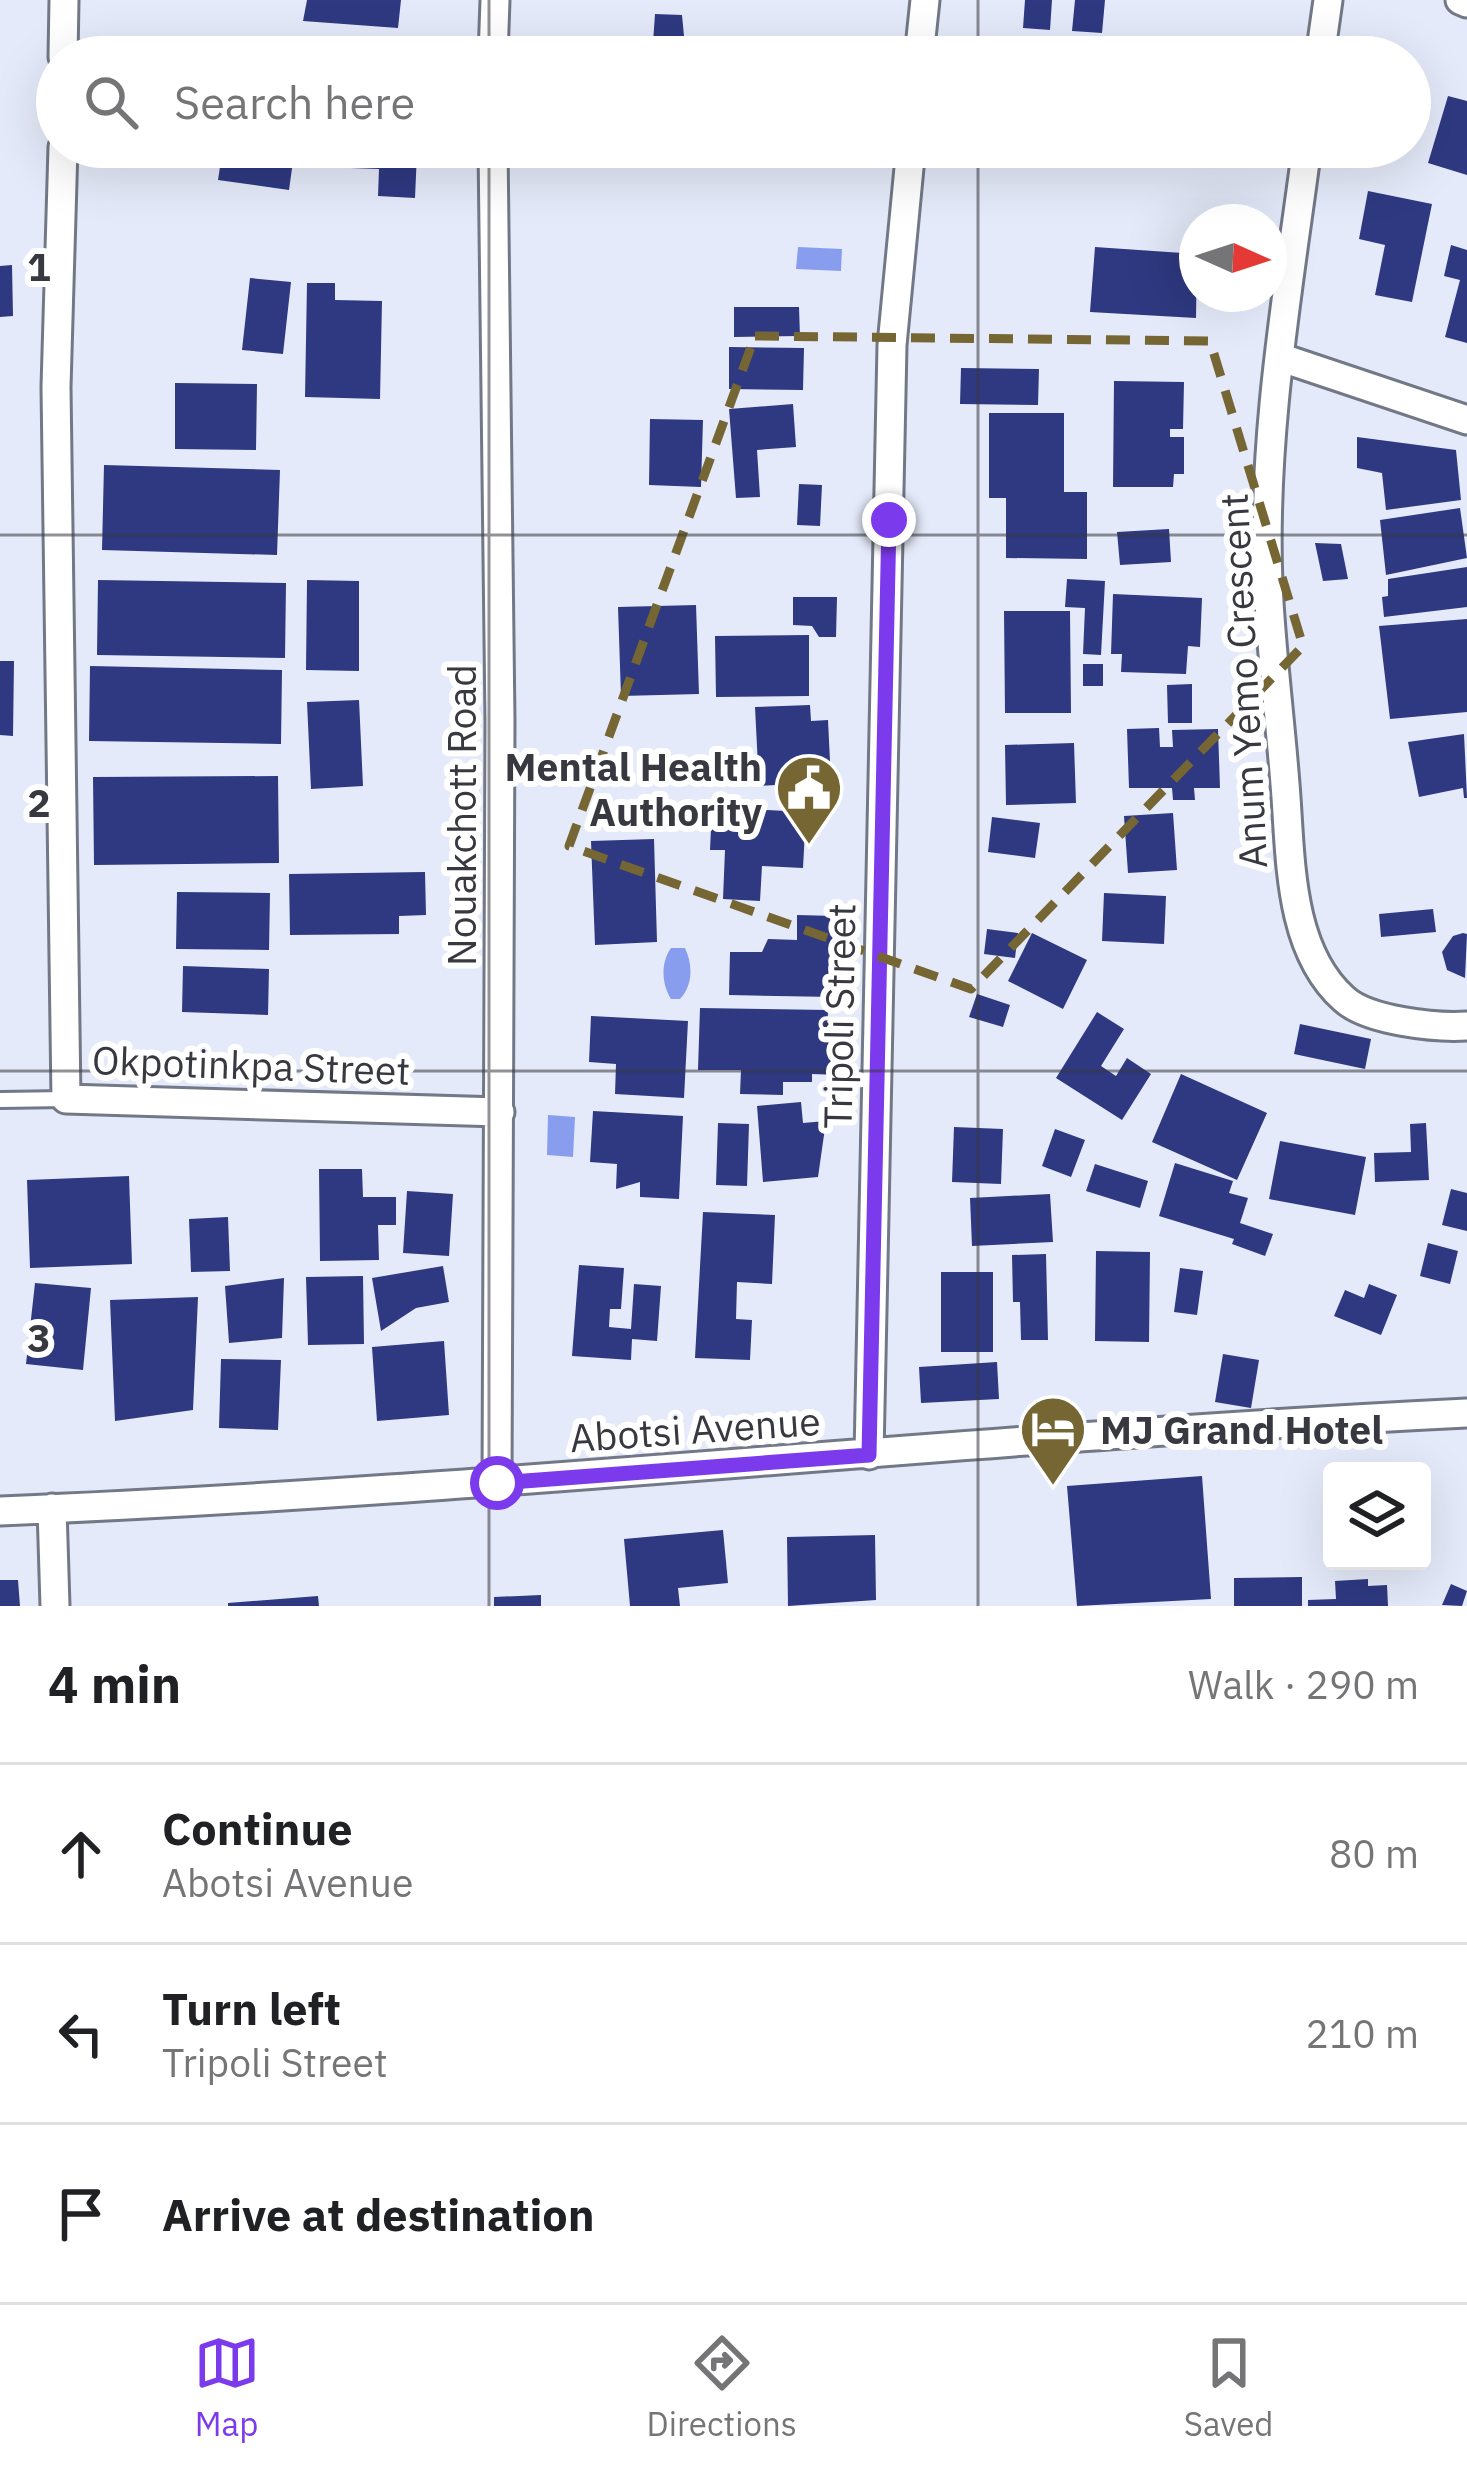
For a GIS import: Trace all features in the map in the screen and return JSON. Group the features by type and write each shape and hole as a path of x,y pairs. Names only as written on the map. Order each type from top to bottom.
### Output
{"street":[{"path":"64,0 64,36"},
{"path":"494,36 495,0"},
{"path":"921,36 925,0"},
{"path":"1323,36 1328,0"},
{"path":"62,168 56,387 66,1099"},
{"name":"Nouakchott Road","path":"493,168 500,721 497,1483"},
{"name":"Tripoli Street","path":"869,1455 892,346 908,168"},
{"name":"Anum Yemo Crescent","path":"1304,168 1271,442 1268,582 1294,890 1312,959 1346,1002 1394,1020 1467,1026"},
{"path":"1279,357 1467,420"},
{"name":"Okpotinkpa Street","path":"66,1099 500,1112"},
{"name":"Abotsi Avenue","path":"0,1510 497,1483 1135,1432 1467,1414"},
{"path":"52,1508 56,1606"}],"lane":[{"name":"Okpotinkpa Street","path":"0,1100 66,1099"}],"highlighted area":[{"path":"755,336 1210,341 1303,646 971,989 569,846"}],"water":[{"path":"798,247 842,249 841,271 796,269"},
{"path":"671,948 685,948 689,961 689,981 680,999 671,999 664,980"},
{"path":"548,1115 575,1117 573,1157 547,1155"}],"building":[{"path":"307,0 401,0 398,28 303,21"},
{"path":"1025,0 1052,0 1050,30 1023,28"},
{"path":"1075,0 1105,0 1102,33 1072,31"},
{"path":"655,14 682,15 684,36 653,36"},
{"path":"1448,96 1467,101 1467,175 1431,164"},
{"path":"220,168 292,168 289,190 218,180"},
{"path":"350,168 416,168 415,198 378,196 379,169"},
{"path":"1368,191 1432,204 1412,302 1375,295 1385,245 1359,239"},
{"path":"1451,245 1467,250 1467,343 1445,337 1460,280 1444,276"},
{"path":"1095,247 1179,253 1179,312 1196,312 1196,318 1090,312"},
{"path":"12,265 13,316 0,317 0,266"},
{"path":"250,278 291,282 283,354 242,350"},
{"path":"307,283 335,283 335,300 382,301 380,399 305,397"},
{"path":"734,307 799,307 800,336 734,337"},
{"path":"729,347 804,348 803,390 729,389"},
{"path":"961,368 1039,369 1038,405 960,404"},
{"path":"1114,381 1184,382 1183,429 1170,429 1170,437 1184,437 1184,474 1174,474 1173,487 1113,487"},
{"path":"175,383 257,384 256,450 175,449"},
{"path":"793,404 796,447 757,450 760,497 736,498 729,409"},
{"path":"989,413 1064,413 1064,492 1087,492 1087,559 1006,558 1006,498 989,498"},
{"path":"650,419 703,420 701,487 649,485"},
{"path":"1357,437 1456,450 1461,500 1386,510 1382,473 1357,468"},
{"path":"104,465 280,470 277,555 102,550"},
{"path":"799,484 822,485 820,526 797,525"},
{"path":"1460,508 1467,558 1386,575 1380,520"},
{"path":"1169,529 1171,562 1120,565 1117,532"},
{"path":"1315,543 1341,544 1348,579 1323,581"},
{"path":"1467,567 1467,607 1384,617 1382,597 1388,596 1388,579"},
{"path":"1067,579 1105,581 1101,655 1083,654 1085,608 1065,607"},
{"path":"98,580 286,583 285,658 97,655"},
{"path":"307,580 359,581 359,671 306,670"},
{"path":"1113,594 1202,598 1200,647 1188,646 1186,674 1121,672 1122,654 1111,654"},
{"path":"793,597 837,597 836,637 819,637 812,626 793,625"},
{"path":"696,605 699,694 621,696 618,607"},
{"path":"1004,611 1070,611 1071,713 1005,713"},
{"path":"1467,619 1467,712 1390,719 1379,626"},
{"path":"809,635 809,696 716,697 715,636"},
{"path":"0,661 14,661 13,736 0,735"},
{"path":"1083,664 1103,664 1103,686 1083,686"},
{"path":"90,666 282,670 281,744 89,741"},
{"path":"1192,684 1192,723 1168,723 1167,685"},
{"path":"359,700 363,786 311,789 307,702"},
{"path":"810,705 811,721 828,720 831,782 759,786 755,707"},
{"path":"1159,728 1160,747 1173,747 1172,730 1218,729 1220,788 1194,788 1195,800 1173,800 1172,788 1129,788 1127,729"},
{"path":"1464,734 1467,798 1463,788 1419,797 1408,742"},
{"path":"1074,743 1076,803 1006,805 1005,745"},
{"path":"278,776 279,863 94,865 93,777"},
{"path":"712,807 806,812 803,868 762,866 760,901 723,899 725,850 710,850"},
{"path":"1173,813 1177,870 1128,873 1124,816"},
{"path":"992,817 1040,823 1035,858 988,852"},
{"path":"654,839 657,942 595,945 591,841"},
{"path":"425,872 426,915 399,916 399,934 290,935 289,874"},
{"path":"177,892 270,893 269,950 176,949"},
{"path":"1104,893 1166,896 1164,944 1102,941"},
{"path":"1433,909 1436,932 1381,937 1379,914"},
{"path":"797,915 835,916 834,997 729,995 730,952 762,952 768,939 797,940"},
{"path":"987,929 1018,933 1015,958 984,954"},
{"path":"1032,933 1087,960 1063,1009 1008,981"},
{"path":"1467,934 1465,978 1447,970 1442,952 1453,936"},
{"path":"183,966 269,969 268,1015 182,1012"},
{"path":"977,994 1010,1005 1003,1027 969,1017"},
{"path":"700,1008 828,1010 827,1042 840,1042 840,1075 812,1074 812,1082 783,1082 783,1095 740,1094 741,1070 698,1070"},
{"path":"1097,1012 1124,1029 1101,1066 1116,1076 1127,1058 1151,1074 1122,1120 1056,1078"},
{"path":"591,1016 688,1021 684,1098 615,1094 616,1064 589,1062"},
{"path":"1300,1024 1371,1039 1365,1069 1294,1054"},
{"path":"1181,1074 1267,1113 1237,1180 1152,1142"},
{"path":"801,1102 803,1123 826,1121 818,1177 763,1182 757,1106"},
{"path":"593,1111 683,1116 679,1199 640,1197 640,1182 616,1189 617,1164 590,1162"},
{"path":"718,1123 749,1124 747,1186 716,1185"},
{"path":"1426,1123 1429,1180 1375,1182 1374,1153 1411,1152 1410,1124"},
{"path":"954,1127 1003,1129 1001,1184 952,1182"},
{"path":"1055,1129 1085,1140 1071,1177 1042,1166"},
{"path":"1280,1141 1366,1157 1355,1215 1269,1199"},
{"path":"1175,1163 1233,1181 1229,1193 1248,1198 1240,1223 1273,1234 1265,1256 1232,1244 1234,1239 1159,1216"},
{"path":"1095,1164 1148,1181 1140,1208 1086,1191"},
{"path":"319,1169 362,1169 363,1197 396,1197 396,1225 378,1225 379,1260 320,1261"},
{"path":"129,1176 132,1264 30,1268 27,1180"},
{"path":"1451,1189 1467,1193 1467,1231 1442,1225"},
{"path":"407,1191 453,1194 449,1256 403,1253"},
{"path":"1050,1194 1053,1242 972,1246 970,1198"},
{"path":"703,1212 775,1215 772,1284 737,1282 736,1319 752,1320 750,1360 695,1358"},
{"path":"228,1217 230,1271 191,1272 189,1219"},
{"path":"1428,1243 1458,1251 1450,1284 1420,1276"},
{"path":"1096,1251 1150,1252 1149,1342 1095,1341"},
{"path":"1046,1254 1048,1340 1021,1340 1020,1302 1013,1302 1012,1255"},
{"path":"579,1265 624,1268 621,1309 610,1309 609,1327 631,1329 634,1284 661,1286 657,1341 632,1339 631,1360 572,1356"},
{"path":"443,1266 449,1302 416,1308 381,1331 372,1278"},
{"path":"1180,1268 1203,1271 1197,1315 1174,1312"},
{"path":"941,1272 993,1272 993,1352 941,1352"},
{"path":"363,1276 364,1344 308,1345 306,1277"},
{"path":"284,1278 282,1338 229,1343 225,1286"},
{"path":"35,1283 91,1288 83,1370 26,1364"},
{"path":"1369,1284 1397,1295 1381,1335 1334,1316 1345,1290 1364,1298"},
{"path":"198,1297 193,1410 115,1421 110,1300"},
{"path":"444,1341 449,1415 377,1421 372,1347"},
{"path":"1223,1354 1259,1360 1251,1408 1215,1402"},
{"path":"221,1359 281,1360 278,1430 219,1428"},
{"path":"997,1362 999,1399 921,1403 919,1367"},
{"path":"1202,1476 1211,1599 1077,1606 1067,1486"},
{"path":"723,1530 728,1583 678,1588 680,1606 630,1606 624,1539"},
{"path":"875,1535 876,1600 788,1606 787,1537"},
{"path":"1302,1577 1302,1606 1234,1606 1234,1578"},
{"path":"1368,1579 1368,1586 1387,1585 1388,1606 1308,1606 1308,1600 1336,1599 1335,1581"},
{"path":"0,1580 18,1580 20,1606 0,1606"},
{"path":"1451,1584 1467,1591 1462,1606 1442,1605"},
{"path":"541,1595 541,1606 494,1606 494,1597"},
{"path":"318,1596 319,1606 228,1606 228,1603"}],"place":[{"name":"Mental Health Authority","path":"809,847"},
{"name":"MJ Grand Hotel","path":"1053,1488"}],"route":[{"path":"497,1483 869,1455 889,520"}]}
